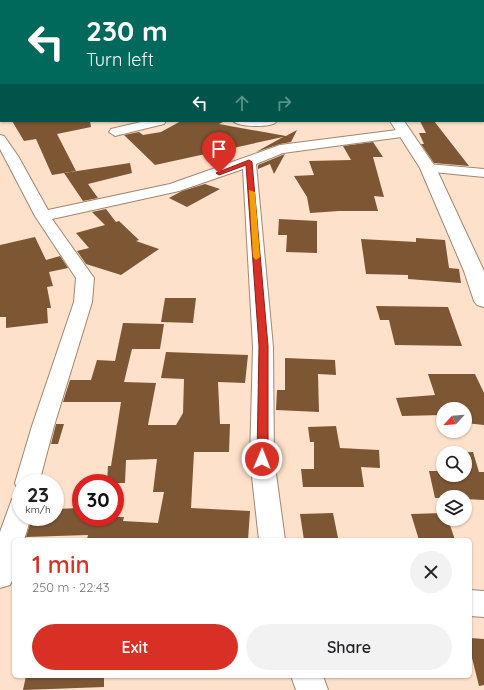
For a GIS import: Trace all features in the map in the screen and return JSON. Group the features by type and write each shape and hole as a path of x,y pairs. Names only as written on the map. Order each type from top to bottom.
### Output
{"street":[{"path":"115,132 156,122"},
{"path":"43,216 174,188 249,162 280,149 401,127 428,168 474,271 484,301"},
{"path":"0,139 11,156 43,216 85,278 83,302 43,426 30,474"},
{"path":"249,162 263,346 262,459 272,538"},
{"path":"428,168 484,173"},
{"path":"0,576 12,521"},
{"path":"472,603 484,604"},
{"path":"308,678 312,690"}],"building":[{"path":"13,122 90,122 91,127 57,134 76,171 52,175 36,139 24,141"},
{"path":"179,122 223,122 219,124 286,136 297,130 291,142 256,152 283,137 155,165 124,135 139,132 143,135 161,132"},
{"path":"420,122 435,122 469,166 434,163 421,144 424,144 419,133 426,133"},
{"path":"373,142 383,157 373,157 384,197 374,196 378,211 310,213 307,197 294,176 314,175 309,161 351,160 343,146"},
{"path":"285,154 274,174 270,164 258,169 258,165"},
{"path":"130,163 132,173 88,184 98,198 83,201 64,173"},
{"path":"205,184 220,189 187,207 169,198 182,191"},
{"path":"106,209 116,222 119,221 139,240 136,241 159,249 121,275 86,264 77,251 89,248 76,233 105,225 92,212"},
{"path":"279,219 317,221 317,253 286,252 287,235 278,235"},
{"path":"35,237 46,260 60,256 68,268 49,272 53,286 47,287 51,308 47,308 48,323 6,328 6,317 0,317 0,245"},
{"path":"416,238 445,240 449,268 459,269 461,283 408,279 408,275 366,274 361,239 416,242"},
{"path":"165,298 196,298 193,323 161,322"},
{"path":"376,306 448,307 462,346 395,345 389,320 380,320"},
{"path":"123,323 164,324 160,349 132,349 124,382 156,383 148,425 176,425 183,413 184,379 161,378 166,352 248,355 245,383 218,382 220,424 230,424 229,452 194,452 191,508 250,511 248,538 87,538 88,535 26,537 29,526 64,526 64,509 72,508 72,526 124,526 124,521 158,523 164,492 153,492 157,459 126,460 125,483 124,474 108,474 108,466 111,466 121,402 63,402 70,380 91,380 97,360 115,361"},
{"path":"285,358 335,360 336,375 318,374 319,412 276,410 277,390 285,390"},
{"path":"428,374 475,374 484,393 484,425 472,424 472,402 436,402 436,415 402,416 396,398 435,395"},
{"path":"56,424 64,424 58,444 51,444"},
{"path":"336,426 340,448 379,450 380,468 361,467 364,487 303,487 301,469 314,469 314,442 310,442 308,427"},
{"path":"472,452 479,472 484,472 484,500 472,499 472,490 436,490 435,498 429,471 436,471 436,482 472,482"},
{"path":"333,513 338,538 304,538 300,514"},
{"path":"436,513 436,526 450,526 454,538 418,538 411,514"},
{"path":"472,638 484,639 484,685 479,686 472,658"},
{"path":"26,678 104,678 104,687 23,690"}],"slow traffic":[{"path":"251,192 256,257"}],"route":[{"path":"219,173 249,162 263,346 262,459"}]}
